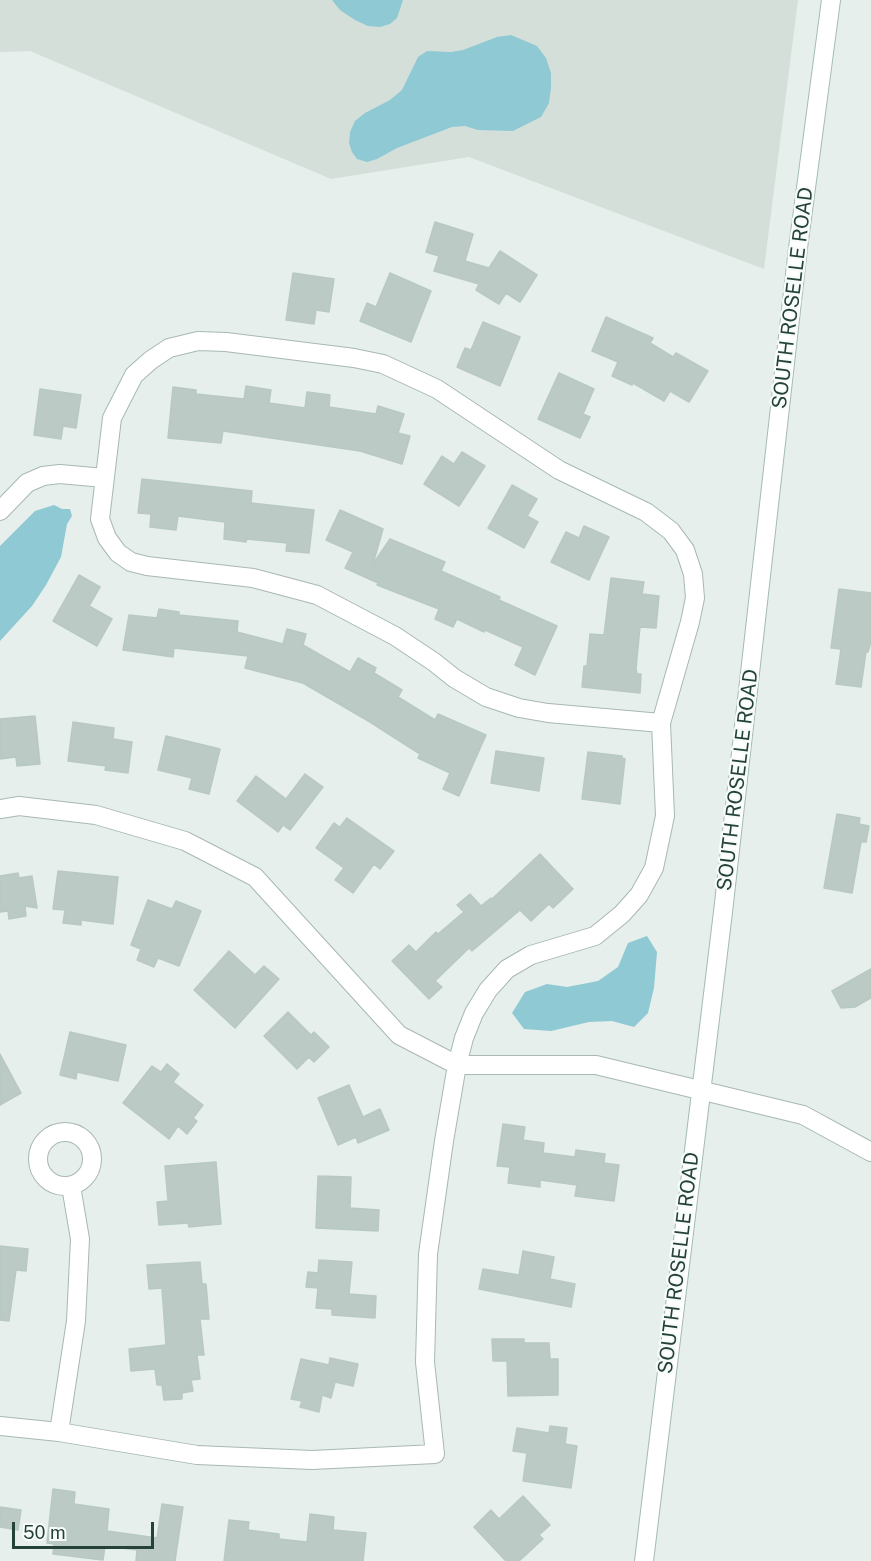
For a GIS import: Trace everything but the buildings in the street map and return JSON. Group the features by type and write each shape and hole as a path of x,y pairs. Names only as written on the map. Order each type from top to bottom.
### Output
{"street":[{"name":"SOUTH ROSELLE ROAD","path":"644,1561 699,1091 723,912 798,248 831,0"},
{"path":"0,1426 59,1432 197,1455 312,1460 435,1454 425,1362 428,1254 457,1065 464,1038 474,1013 488,990 507,969 531,955 595,936 622,915 639,895 654,868 665,816 662,723 695,598 693,574 685,550 670,531 646,512 559,470 438,389 383,364 354,358 226,342 198,342 169,348 134,375 112,418 100,519 107,538 118,553 131,562 147,566 253,578 317,595 395,636 454,678 486,697 519,708 548,713 662,723"},
{"path":"0,511 27,483 43,476 60,474 104,478"},
{"path":"0,809 19,806 96,815 185,841 255,877 399,1035 457,1065 596,1065 803,1115 871,1152"},
{"path":"59,1432 76,1321 80,1239 71,1186"}],"shaded area":[{"path":"0,0 798,0 764,269 469,157 331,179 30,51 0,52"}],"water":[{"path":"332,0 403,0 397,18 390,24 380,27 368,26 355,20 340,10"},
{"path":"511,35 537,46 546,58 551,73 551,88 549,103 541,117 513,131 478,130 465,126 452,127 397,148 377,159 367,162 357,159 349,143 350,132 355,121 402,90 418,57 427,51 463,50 497,37"},
{"path":"54,505 62,509 70,509 72,516 67,524 61,557 32,606 0,641 0,546 35,511"},
{"path":"647,936 657,952 654,988 648,1013 634,1027 612,1021 589,1022 551,1031 524,1029 512,1013 525,992 547,984 567,987 598,981 618,967 628,943"}]}
